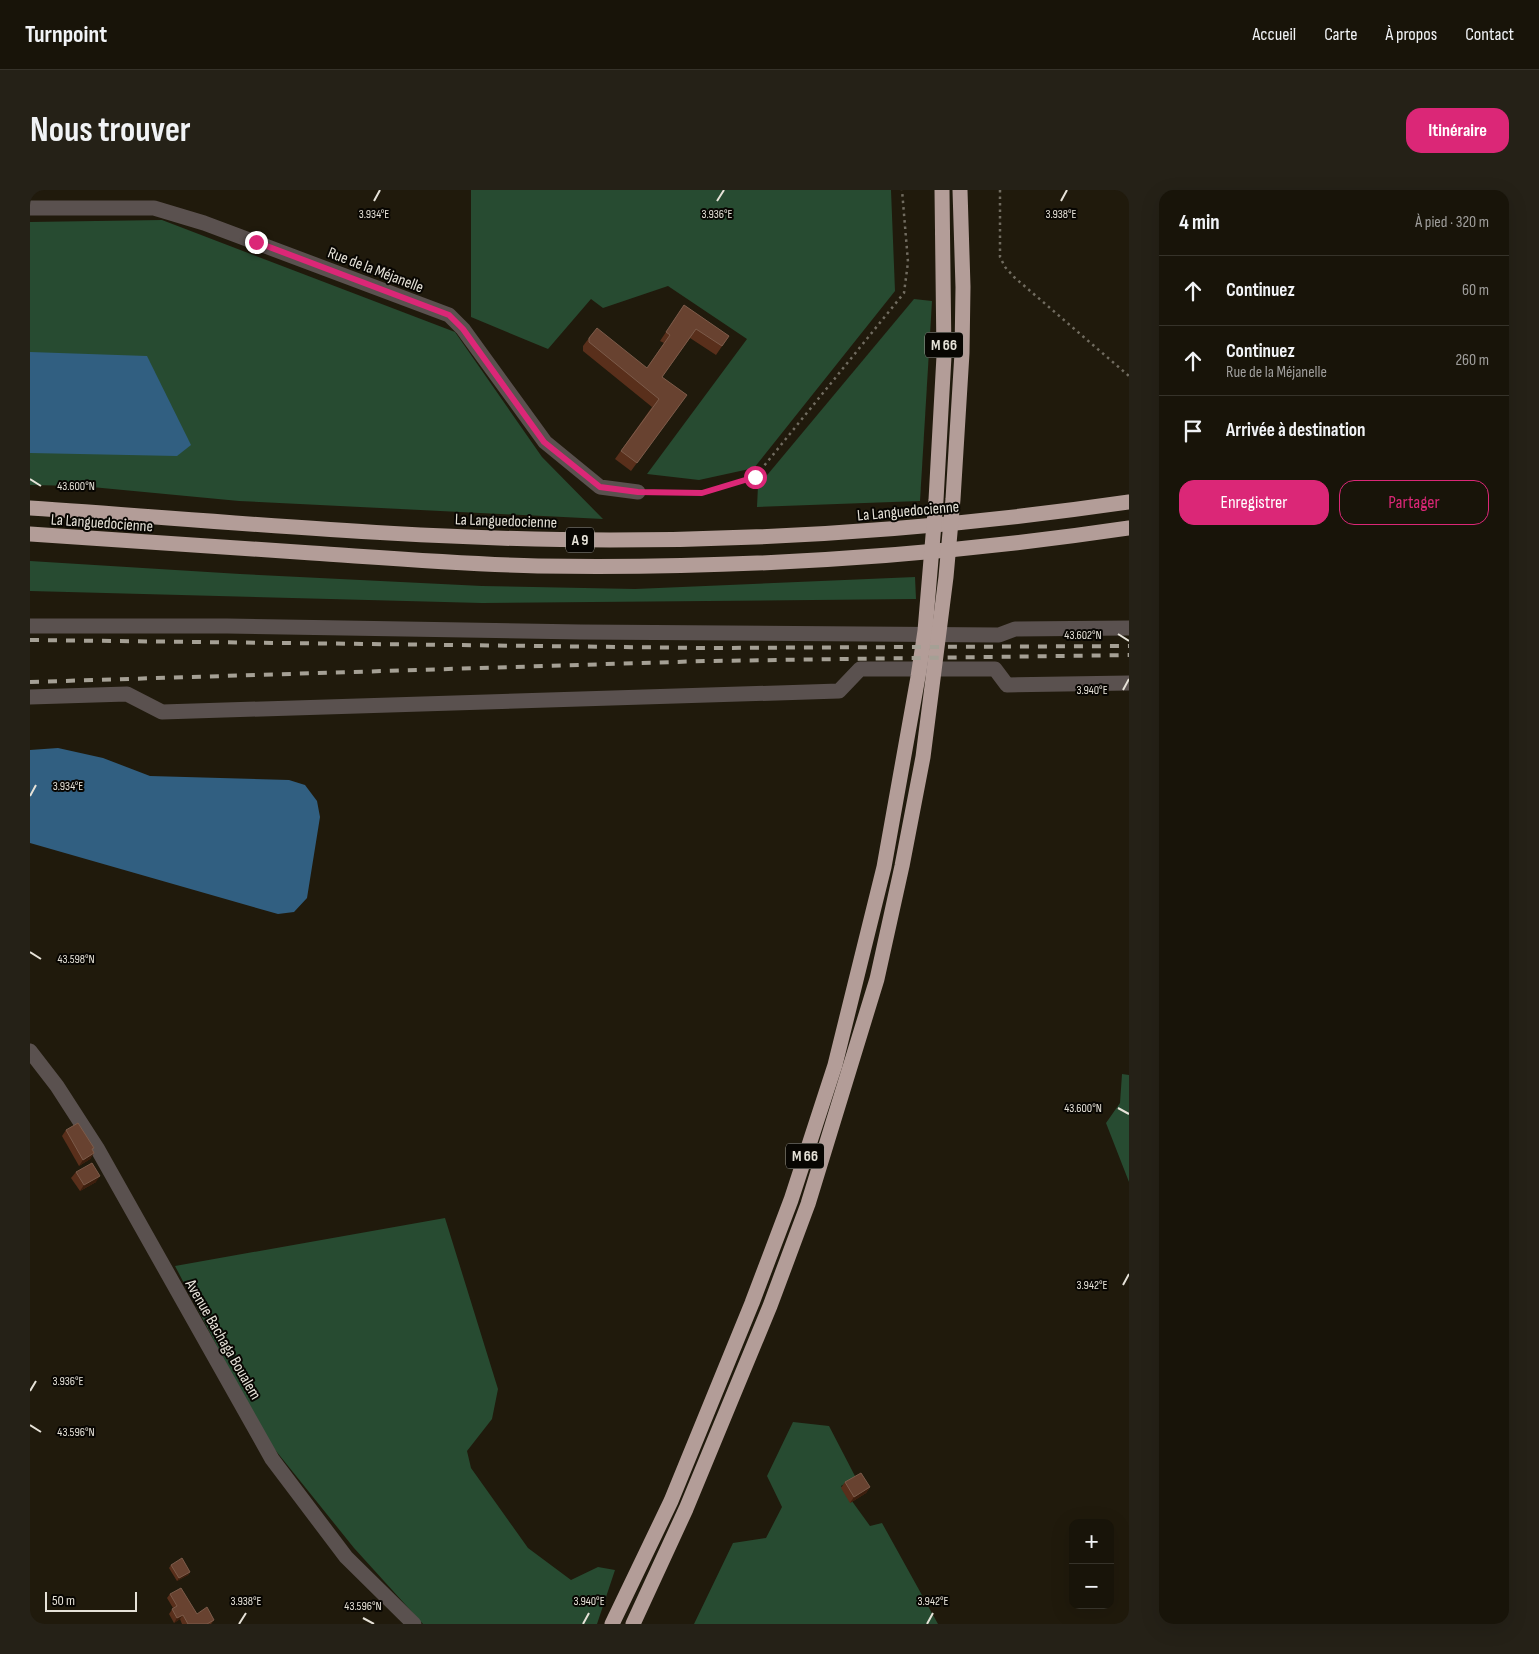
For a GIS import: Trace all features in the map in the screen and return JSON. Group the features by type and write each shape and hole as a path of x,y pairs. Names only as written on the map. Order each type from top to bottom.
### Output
{"highway":[{"name":"M 66","path":"633,1624 686,1509 726,1415 770,1306 808,1204 877,979 902,866 917,787 934,678 929,578 936,500 944,356 942,190"},
{"name":"M 66","path":"612,1624 671,1501 752,1303 791,1200 835,1065 884,867 918,677 946,577 953,499 962,344 963,287 960,190"},
{"name":"La Languedocienne","path":"30,508 418,534 609,540 754,538 894,529 1008,518 1129,502"},
{"name":"La Languedocienne","path":"30,534 453,562 536,566 608,566 759,563 863,558 1019,543 1129,528"}],"street":[{"name":"Rue de la Méjanelle","path":"30,208 154,208 204,222 449,315 463,329 544,442 600,487 638,492"},
{"path":"30,626 227,626 852,634 1000,634 1015,628 1129,628"},
{"path":"30,697 127,694 162,712 839,691 860,669 995,669 1007,685 1129,683"},
{"name":"Avenue Bachaga Boualem","path":"30,1051 57,1086 96,1148 272,1459 346,1557 414,1624"}],"path":[{"path":"638,492 702,493 755,477 904,293 908,262 902,190"},
{"path":"1000,190 1000,257 1005,267 1014,277 1129,376"}],"green space":[{"path":"471,190 891,190 895,291 754,468 699,480 647,474 747,339 668,286 603,308 591,299 548,349 471,317"},
{"path":"162,220 455,332 542,457 603,519 239,501 81,486 30,485 30,222"},
{"path":"914,299 932,301 920,501 757,507 758,486"},
{"path":"30,561 482,586 635,589 915,577 916,599 482,603 30,591"},
{"path":"1122,1074 1129,1075 1129,1182 1106,1123 1120,1103"},
{"path":"445,1218 498,1389 492,1419 467,1451 471,1468 528,1548 571,1580 598,1567 615,1570 597,1624 423,1624 354,1548 264,1436 175,1266"},
{"path":"793,1422 829,1426 856,1478 841,1486 870,1526 882,1523 938,1624 694,1624 733,1543 766,1538 782,1507 767,1476"}],"water":[{"path":"30,352 147,356 191,445 177,456 30,453"},
{"path":"58,748 103,758 150,776 289,780 305,785 317,801 320,817 307,898 294,912 278,914 30,843 30,750"}],"building":[{"path":"684,305 729,336 722,346 696,329 662,377 687,395 637,463 621,451 659,399 589,342 589,338 597,328 647,368 670,335 666,332"},
{"path":"78,1123 94,1148 92,1149 94,1153 83,1160 66,1130"},
{"path":"92,1163 100,1176 84,1185 76,1172"},
{"path":"861,1473 870,1487 854,1497 845,1482"},
{"path":"182,1558 190,1572 179,1578 171,1565"},
{"path":"181,1588 197,1614 207,1607 214,1620 207,1624 188,1624 183,1615 177,1618 172,1609 177,1606 170,1594"}],"railway":[{"path":"30,640 706,648 1129,646"},
{"path":"30,682 706,661 1129,655"}],"route":[{"path":"256,242 449,315 463,329 544,442 600,487 638,492 702,493 755,477"}]}
